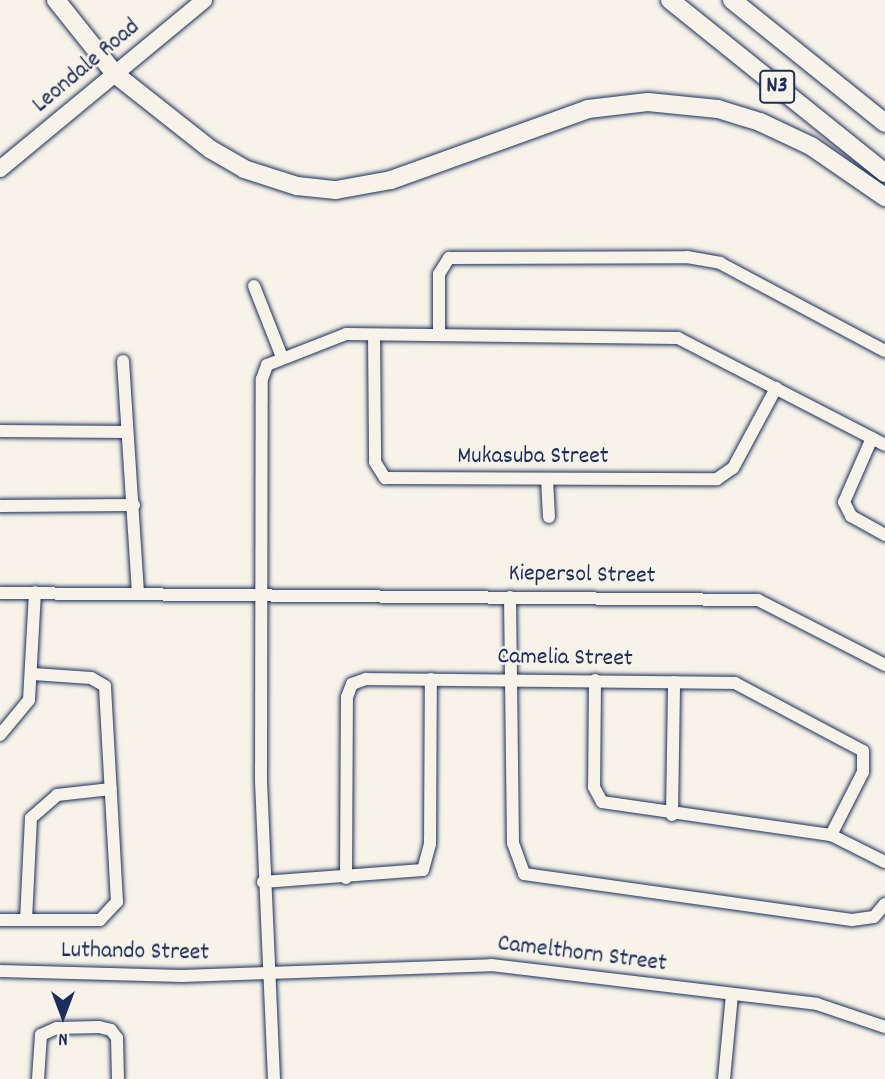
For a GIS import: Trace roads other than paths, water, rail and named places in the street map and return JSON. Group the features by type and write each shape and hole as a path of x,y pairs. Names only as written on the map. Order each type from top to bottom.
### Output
{"highway":[{"path":"56,0 115,74 244,169 319,190 391,180 588,109 648,102 718,109 760,122 811,146 885,197"},
{"name":"N3","path":"670,0 885,173"},
{"name":"N3","path":"732,0 885,123"}],"main road":[{"name":"Leondale Road","path":"0,169 204,0"}],"street":[{"path":"439,335 439,274 449,258 687,257 720,263 885,351"},
{"path":"254,286 282,357"},
{"path":"274,1079 263,882 262,379 267,365 346,334 678,338 885,445"},
{"name":"Mukasuba Street","path":"374,335 380,475 547,479 723,477 776,388"},
{"path":"123,361 138,592"},
{"path":"0,431 127,432"},
{"path":"873,438 844,502 851,516 885,535"},
{"path":"547,479 549,517"},
{"path":"0,506 134,505"},
{"path":"0,734 27,707 33,674 35,592"},
{"name":"Kiepersol Street","path":"0,593 263,592 758,600 885,665"},
{"path":"510,597 513,843 524,874 852,920 874,917 885,904"},
{"path":"0,920 100,919 114,911 111,789 102,682 33,674"},
{"name":"Camelia Street","path":"346,878 348,690 366,679 595,680 744,687 863,751 863,772 831,835"},
{"path":"263,882 414,873 426,866 431,679"},
{"path":"595,680 597,797 608,806 831,835 885,862"},
{"path":"672,815 674,682"},
{"path":"26,920 31,818 57,795 111,789"},
{"name":"Camelthorn Street","path":"269,971 491,965 831,1007 885,1027"},
{"name":"Luthando Street","path":"0,971 182,976 269,971"},
{"path":"723,1079 732,994"},
{"path":"38,1079 42,1033 99,1027 111,1030 117,1038 118,1079"}]}
